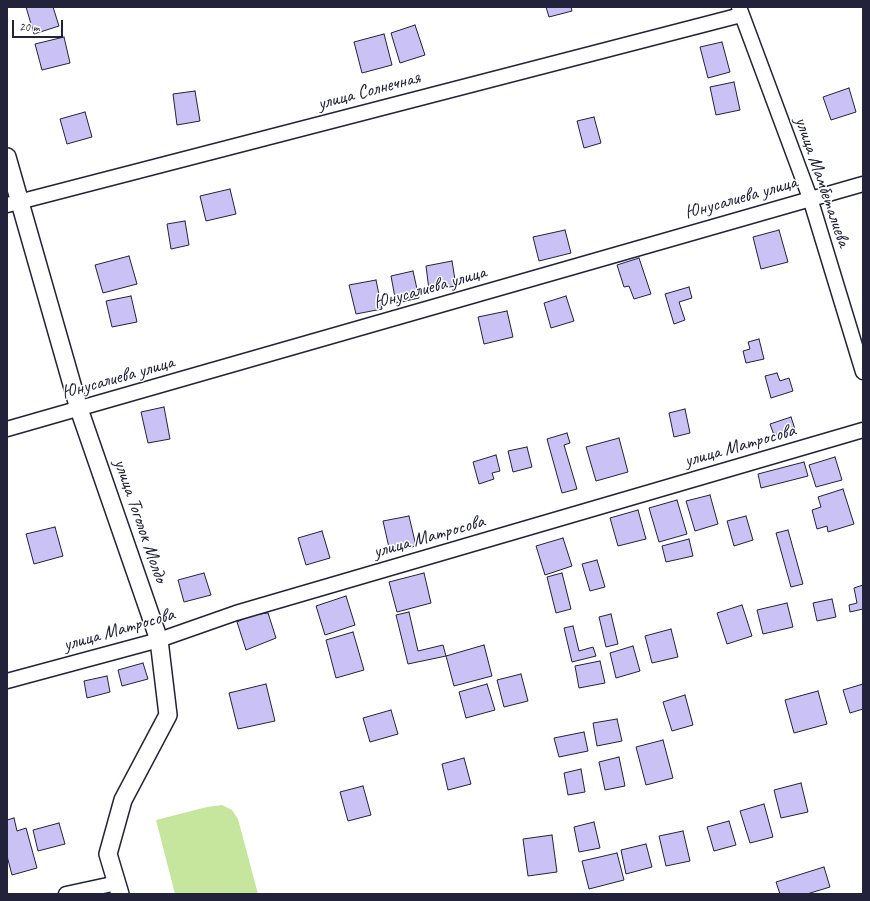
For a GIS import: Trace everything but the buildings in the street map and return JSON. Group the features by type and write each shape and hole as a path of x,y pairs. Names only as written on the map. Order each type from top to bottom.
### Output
{"street":[{"name":"улица Мамбеталиева","path":"740,11 810,198 863,372"},
{"name":"улица Солнечная","path":"13,203 740,11"},
{"name":"улица Тоголок Молдо","path":"7,157 13,203 78,409 160,640 168,715 123,800 108,854 118,889"},
{"name":"Юнусалиева улица","path":"7,429 863,184"},
{"name":"улица Матросова","path":"7,681 160,640 236,613 863,430"},
{"path":"66,894 118,889"}],"green space":[{"path":"222,805 232,810 238,819 258,894 175,894 156,820 207,807"}]}
